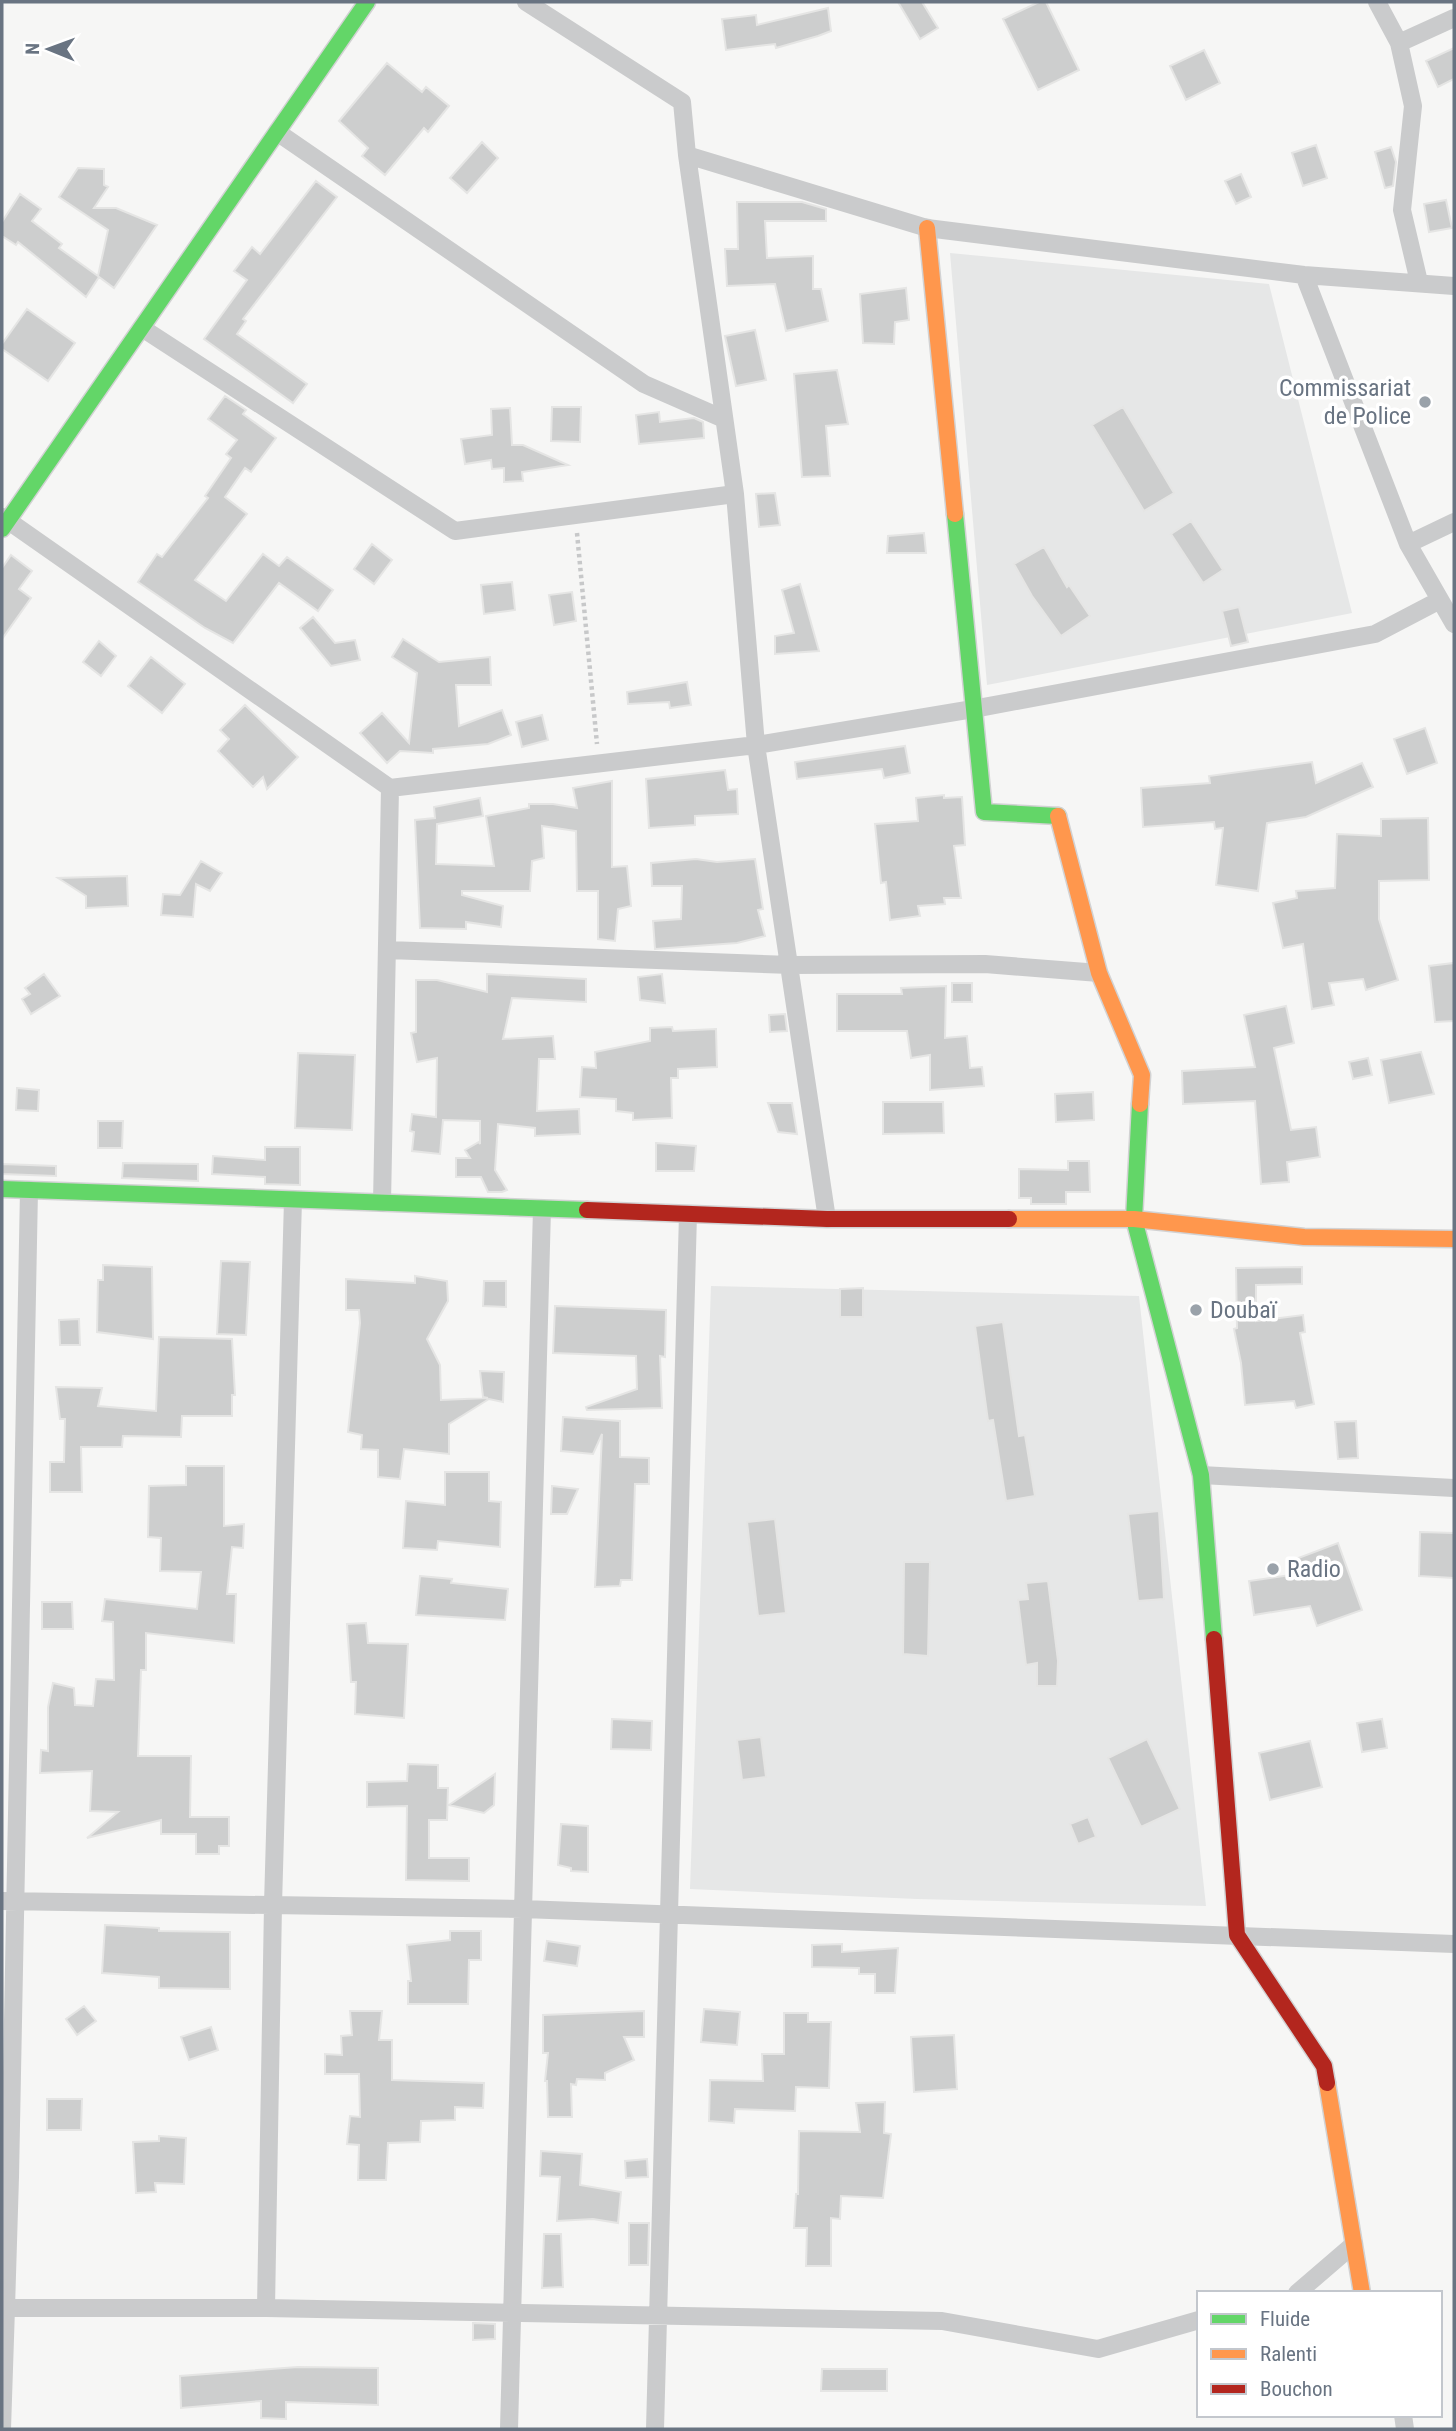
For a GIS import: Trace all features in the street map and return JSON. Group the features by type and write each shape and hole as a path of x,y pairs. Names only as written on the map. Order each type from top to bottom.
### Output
{"main road":[{"path":"4,522 367,2"},
{"path":"927,228 984,812 1058,816 1099,973 1142,1075 1134,1219 1201,1475 1237,1935 1324,2066 1362,2291"},
{"path":"2,1189 827,1219 1134,1219 1304,1237 1454,1239"}],"street":[{"path":"526,2 682,103 735,494 756,745 827,1219"},
{"path":"1377,2 1399,43 1413,106 1402,210 1419,282"},
{"path":"1399,43 1454,18"},
{"path":"277,132 644,384 724,419"},
{"path":"687,155 927,228 1304,275 1454,286"},
{"path":"1304,275 1408,544 1454,624"},
{"path":"142,327 455,531 735,494"},
{"path":"4,522 390,788 756,745 973,709 1375,634 1440,600"},
{"path":"1408,544 1454,522"},
{"path":"382,1203 390,788"},
{"path":"387,950 791,965 985,964 1099,973"},
{"path":"2,2429 6,2308 4,2175 9,1901 29,1190"},
{"path":"265,2308 273,1905 293,1200"},
{"path":"509,2429 541,1209"},
{"path":"655,2429 688,1214"},
{"path":"1201,1475 1454,1488"},
{"path":"9,1901 523,1909 1454,1944"},
{"path":"1299,2291 1354,2244"},
{"path":"6,2308 265,2308 512,2315 942,2321 1098,2348 1197,2321"}],"path":[{"path":"575,514 599,762"}],"shaded area":[{"path":"950,253 1269,284 1352,613 987,685"},
{"path":"711,1286 1139,1296 1206,1906 917,1899 690,1889"}],"building":[{"path":"898,2 922,2 938,28 920,39"},
{"path":"1039,2 1046,2 1079,70 1038,90 1003,19"},
{"path":"828,8 831,31 776,48 775,44 726,50 722,19 756,15 757,25"},
{"path":"1454,48 1454,79 1438,87 1426,61"},
{"path":"1204,50 1220,83 1186,100 1170,66"},
{"path":"387,63 422,92 426,87 449,106 428,132 424,128 385,175 362,156 368,148 339,121"},
{"path":"482,142 498,158 467,193 450,178"},
{"path":"1316,145 1327,178 1303,186 1292,153"},
{"path":"1391,147 1396,162 1393,186 1385,188 1375,152"},
{"path":"78,168 104,169 104,185 108,187 94,208 116,208 157,225 114,288 99,277 86,297 18,242 16,245 2,236 2,222 20,194 41,209 32,221 62,244 59,248 98,276 108,230 59,197"},
{"path":"1241,174 1251,197 1236,204 1225,181"},
{"path":"316,181 337,197 243,319 246,321 237,334 307,384 293,403 204,339 247,280 234,271 252,247 260,254"},
{"path":"1446,200 1452,228 1429,232 1424,204"},
{"path":"737,202 802,202 826,209 826,221 765,221 767,258 813,256 813,289 821,289 828,321 786,331 775,284 727,286 725,249 738,249"},
{"path":"906,288 909,320 895,322 894,344 863,343 860,294"},
{"path":"27,309 75,343 48,381 2,349 2,344"},
{"path":"755,330 766,380 736,386 725,336"},
{"path":"837,370 848,424 826,426 830,476 802,477 794,374"},
{"path":"225,396 246,410 243,414 276,438 251,472 245,468 225,497 247,514 195,580 226,601 263,554 279,566 287,557 333,590 318,611 279,583 233,643 205,628 138,582 157,554 162,557 208,498 205,496 231,458 226,454 237,440 208,419"},
{"path":"552,407 581,407 580,442 551,441"},
{"path":"1123,407 1174,493 1144,511 1092,425"},
{"path":"510,408 512,445 523,445 568,465 522,472 523,481 504,482 504,468 492,469 491,460 465,464 461,439 492,435 491,409"},
{"path":"659,412 660,422 694,418 703,422 704,438 639,444 636,415"},
{"path":"775,493 780,525 759,527 756,494"},
{"path":"1191,521 1223,570 1203,583 1171,534"},
{"path":"924,533 926,553 887,553 888,536"},
{"path":"372,544 392,560 374,584 354,569"},
{"path":"1044,547 1067,587 1069,585 1090,616 1061,636 1032,596 1014,564"},
{"path":"11,555 32,571 19,589 31,598 2,639 2,568"},
{"path":"512,582 515,610 484,614 481,585"},
{"path":"800,584 819,651 775,654 775,636 794,633 782,590"},
{"path":"572,592 576,621 554,625 549,595"},
{"path":"1239,607 1248,642 1231,646 1222,611"},
{"path":"313,617 335,643 355,640 360,660 331,666 300,628"},
{"path":"403,639 439,662 490,657 491,685 456,685 459,726 502,710 511,735 488,744 433,749 433,753 400,751 387,763 360,733 382,713 409,743 417,673 392,657"},
{"path":"99,641 116,656 101,676 83,662"},
{"path":"151,657 185,684 162,713 128,686"},
{"path":"687,682 691,705 670,708 669,702 628,704 627,692"},
{"path":"245,705 298,757 267,789 263,777 253,787 218,751 229,739 220,730"},
{"path":"542,715 548,740 522,747 516,722"},
{"path":"1425,728 1437,763 1407,774 1394,739"},
{"path":"905,746 910,773 884,778 882,769 797,779 795,762"},
{"path":"1312,762 1316,783 1362,763 1373,787 1306,817 1267,823 1258,891 1216,885 1223,828 1215,829 1214,822 1143,827 1141,788 1210,783 1209,776"},
{"path":"725,770 728,790 737,789 738,814 695,816 695,825 649,828 646,779"},
{"path":"612,781 612,867 627,866 631,906 618,909 615,941 598,939 598,891 577,891 576,831 542,826 544,858 532,861 530,891 462,891 462,895 503,906 501,927 466,922 466,929 420,928 415,820 435,818 434,807 480,798 483,816 437,824 436,864 494,866 486,816 529,808 529,804 577,808 573,788"},
{"path":"944,795 944,798 962,797 965,845 954,846 961,898 944,898 945,904 918,906 920,916 890,920 886,882 881,883 875,824 918,821 916,798"},
{"path":"1428,818 1429,880 1379,881 1379,919 1398,980 1366,990 1363,979 1329,983 1334,1005 1312,1009 1303,944 1283,948 1273,903 1297,898 1296,891 1335,888 1337,834 1381,836 1381,819"},
{"path":"696,859 717,862 755,859 763,909 758,910 765,936 737,943 655,949 653,921 681,919 682,886 652,886 651,863"},
{"path":"201,861 222,873 210,891 196,884 193,917 161,915 163,894 180,895"},
{"path":"127,876 128,906 86,908 86,896 58,878"},
{"path":"1454,963 1454,1021 1435,1022 1429,966"},
{"path":"44,974 60,996 31,1014 22,999 30,994 25,988"},
{"path":"487,974 586,979 586,1002 512,998 503,1039 553,1036 555,1059 539,1059 537,1111 579,1109 580,1134 535,1136 535,1128 498,1124 495,1170 507,1190 502,1192 488,1192 481,1177 456,1177 456,1158 470,1158 465,1150 479,1142 480,1144 480,1121 443,1120 440,1154 412,1151 414,1132 410,1131 412,1114 436,1117 437,1058 417,1062 411,1033 416,1032 416,980 437,980 487,992"},
{"path":"662,974 665,1003 640,1000 638,977"},
{"path":"952,983 972,983 972,1002 952,1002"},
{"path":"946,986 945,1038 967,1036 970,1068 982,1067 984,1086 930,1090 930,1055 911,1058 907,1031 837,1031 837,994 902,994 901,988"},
{"path":"1286,1006 1294,1043 1274,1048 1291,1130 1316,1127 1320,1157 1287,1162 1289,1182 1261,1184 1255,1101 1183,1104 1182,1071 1255,1067 1244,1015"},
{"path":"785,1014 787,1031 770,1032 769,1015"},
{"path":"672,1027 673,1031 716,1029 717,1067 678,1069 678,1078 671,1078 672,1118 633,1120 633,1113 616,1111 616,1099 580,1097 582,1067 596,1068 595,1052 650,1041 650,1028"},
{"path":"1421,1052 1434,1094 1389,1103 1381,1060"},
{"path":"298,1053 355,1055 352,1130 295,1128"},
{"path":"1368,1058 1372,1075 1353,1079 1349,1062"},
{"path":"17,1088 39,1090 38,1111 16,1110"},
{"path":"1093,1092 1094,1120 1056,1122 1055,1094"},
{"path":"883,1102 943,1102 944,1133 883,1134"},
{"path":"768,1103 792,1103 797,1134 778,1132"},
{"path":"98,1121 123,1121 122,1148 98,1148"},
{"path":"656,1143 696,1146 694,1171 656,1171"},
{"path":"265,1147 300,1147 300,1185 265,1184 265,1177 212,1174 213,1156 265,1160"},
{"path":"1068,1161 1089,1161 1090,1192 1066,1192 1066,1204 1031,1204 1031,1198 1019,1198 1019,1169 1068,1170"},
{"path":"123,1163 198,1164 198,1181 122,1178"},
{"path":"2,1164 56,1166 56,1176 2,1174"},
{"path":"221,1261 250,1262 246,1335 217,1334"},
{"path":"103,1265 152,1267 153,1339 97,1332 98,1280 103,1280"},
{"path":"1302,1267 1302,1284 1256,1285 1256,1321 1303,1315 1305,1332 1300,1333 1314,1404 1296,1408 1294,1401 1245,1405 1234,1329 1237,1328 1236,1268"},
{"path":"415,1276 447,1281 448,1301 427,1339 440,1365 441,1400 488,1398 483,1397 480,1371 504,1372 503,1402 489,1399 449,1424 449,1454 404,1449 400,1479 378,1477 378,1450 361,1449 362,1435 348,1432 360,1323 359,1310 346,1310 346,1279 415,1283"},
{"path":"484,1281 506,1281 506,1307 483,1306"},
{"path":"863,1288 863,1317 840,1317 840,1289"},
{"path":"555,1306 666,1310 665,1357 660,1356 662,1408 587,1410 586,1407 637,1389 636,1356 553,1353"},
{"path":"79,1319 80,1345 60,1345 59,1320"},
{"path":"1003,1322 1019,1436 1025,1435 1035,1496 1006,1501 993,1420 988,1421 975,1326"},
{"path":"159,1337 232,1339 235,1395 232,1395 232,1416 182,1416 181,1437 123,1436 122,1447 81,1447 82,1492 50,1492 50,1462 64,1462 65,1419 60,1419 56,1387 102,1388 98,1406 156,1411"},
{"path":"563,1417 620,1421 620,1457 649,1458 649,1484 635,1484 632,1580 621,1580 620,1586 595,1587 602,1434 593,1454 561,1451"},
{"path":"1356,1421 1358,1458 1338,1459 1335,1422"},
{"path":"186,1466 224,1466 224,1526 244,1524 243,1548 232,1547 227,1594 236,1594 234,1643 146,1633 146,1670 141,1670 138,1756 191,1756 190,1817 229,1817 229,1846 219,1846 219,1854 196,1854 196,1834 161,1834 161,1820 87,1838 118,1812 90,1811 92,1771 40,1773 41,1750 48,1751 48,1707 53,1683 74,1688 75,1705 93,1706 96,1679 114,1680 113,1622 102,1621 105,1599 197,1609 201,1572 160,1571 161,1538 148,1537 149,1486 186,1485"},
{"path":"445,1472 489,1472 489,1501 501,1502 500,1547 438,1541 437,1550 403,1548 406,1501 445,1505"},
{"path":"552,1486 578,1489 567,1514 551,1514"},
{"path":"1159,1511 1164,1599 1138,1601 1128,1514"},
{"path":"775,1519 786,1613 758,1616 747,1522"},
{"path":"1420,1532 1454,1533 1454,1578 1419,1576"},
{"path":"1338,1543 1362,1610 1317,1626 1310,1606 1254,1615 1249,1581 1298,1574 1293,1560"},
{"path":"904,1562 930,1562 928,1656 903,1654"},
{"path":"420,1576 452,1579 451,1583 508,1589 505,1620 416,1615"},
{"path":"1048,1581 1058,1661 1057,1686 1037,1686 1037,1663 1026,1665 1018,1600 1028,1599 1026,1583"},
{"path":"42,1602 72,1602 73,1629 42,1629"},
{"path":"366,1623 368,1643 408,1644 404,1718 355,1714 356,1682 351,1682 347,1624"},
{"path":"612,1719 652,1721 651,1750 611,1749"},
{"path":"1382,1719 1387,1748 1362,1752 1357,1723"},
{"path":"761,1737 766,1777 742,1780 737,1740"},
{"path":"1147,1739 1180,1809 1141,1827 1108,1758"},
{"path":"1310,1741 1322,1787 1270,1800 1259,1753"},
{"path":"408,1764 438,1765 438,1788 448,1788 447,1820 429,1820 429,1858 469,1858 469,1881 406,1880 407,1806 367,1807 367,1782 407,1781"},
{"path":"495,1774 494,1805 484,1813 449,1805"},
{"path":"1088,1817 1096,1837 1078,1844 1070,1824"},
{"path":"561,1824 588,1826 588,1872 571,1871 571,1868 558,1865"},
{"path":"105,1925 159,1928 159,1931 230,1932 230,1989 159,1988 159,1977 102,1973"},
{"path":"450,1931 481,1931 481,1960 469,1960 468,2004 408,2004 408,1981 411,1981 407,1945 450,1940"},
{"path":"547,1941 580,1946 577,1966 544,1961"},
{"path":"842,1944 842,1952 898,1948 895,1993 875,1993 875,1974 859,1974 859,1968 812,1967 812,1945"},
{"path":"84,2006 96,2021 77,2035 66,2019"},
{"path":"704,2009 740,2012 737,2045 701,2042"},
{"path":"350,2011 382,2011 379,2040 392,2040 392,2080 484,2083 483,2108 455,2107 455,2120 421,2121 420,2142 388,2143 386,2180 358,2180 359,2145 347,2144 350,2116 360,2117 359,2074 325,2074 325,2054 342,2055 341,2036 352,2035"},
{"path":"644,2011 644,2037 624,2037 634,2060 605,2073 605,2080 577,2079 576,2085 571,2084 572,2117 548,2117 545,2081 548,2053 543,2053 543,2015"},
{"path":"784,2013 808,2013 808,2022 831,2022 829,2088 796,2087 795,2111 735,2109 734,2123 709,2121 710,2080 763,2081 762,2054 784,2054"},
{"path":"211,2027 218,2050 189,2060 181,2037"},
{"path":"954,2035 957,2089 914,2092 911,2037"},
{"path":"47,2099 82,2099 81,2130 47,2130"},
{"path":"885,2102 884,2133 891,2134 883,2198 841,2196 840,2219 831,2218 831,2266 806,2266 807,2228 794,2228 798,2194 799,2131 860,2132 856,2103"},
{"path":"159,2136 186,2138 184,2184 155,2183 156,2192 136,2193 133,2142 159,2141"},
{"path":"541,2151 582,2154 580,2185 621,2192 618,2223 593,2219 557,2221 560,2177 540,2176"},
{"path":"647,2159 648,2177 626,2178 625,2161"},
{"path":"629,2223 649,2223 648,2265 629,2265"},
{"path":"544,2234 561,2234 563,2287 542,2288"},
{"path":"473,2323 495,2324 495,2339 473,2340"},
{"path":"298,2367 378,2368 378,2405 286,2402 286,2419 261,2418 261,2401 181,2408 180,2376"},
{"path":"822,2369 887,2369 887,2391 821,2391"}],"traffic: fast":[{"path":"2,529 367,2"},
{"path":"955,514 984,812 1058,816"},
{"path":"1140,1104 1134,1219 1201,1475 1214,1639"},
{"path":"2,1189 587,1210"}],"traffic: slow":[{"path":"927,228 955,514"},
{"path":"1058,816 1099,973 1142,1075 1140,1104"},
{"path":"1009,1219 1134,1219 1304,1237 1454,1239"},
{"path":"1327,2083 1362,2291"}],"traffic: jam":[{"path":"587,1210 827,1219 1009,1219"},
{"path":"1214,1639 1237,1935 1324,2066 1327,2083"}],"place":[{"name":"Commissariat de Police","path":"1425,402"},
{"name":"Doubaï","path":"1196,1310"},
{"name":"Radio","path":"1273,1569"}]}
